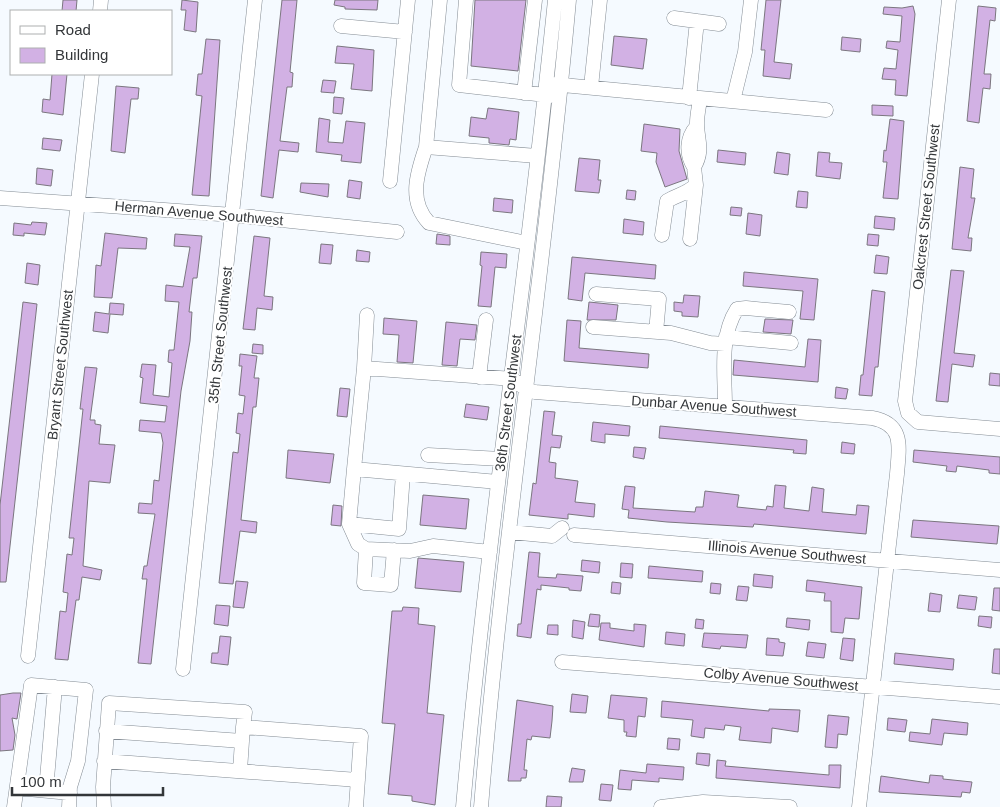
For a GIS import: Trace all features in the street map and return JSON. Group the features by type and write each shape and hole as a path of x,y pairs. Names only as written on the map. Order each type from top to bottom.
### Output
{"street":[{"name":"35th Street Southwest","path":"183,670 255,0"},
{"path":"390,181 408,0"},
{"path":"440,0 426,147 417,173 416,196 420,213 429,223 527,243"},
{"path":"466,0 459,85 524,93 591,87 826,110"},
{"path":"524,93 535,0"},
{"name":"36th Street Southwest","path":"463,807 490,552 512,379 555,0"},
{"name":"36th Street Southwest","path":"481,807 495,653 569,0"},
{"path":"591,87 600,0"},
{"path":"733,101 745,52 751,0"},
{"name":"Oakcrest Street Southwest","path":"949,0 905,401 908,413 918,422 1000,429"},
{"path":"674,18 719,24"},
{"path":"690,238 696,186 694,167 688,154 692,131 696,126 694,98 697,21"},
{"path":"341,26 405,32"},
{"name":"Bryant Street Southwest","path":"28,656 92,75"},
{"path":"426,147 537,156"},
{"path":"662,235 667,201 686,194 696,186"},
{"name":"Herman Avenue Southwest","path":"0,198 233,215 397,232"},
{"path":"596,294 659,299 656,332"},
{"path":"725,406 726,341 730,320 737,309 789,312"},
{"path":"367,316 349,524 358,544 366,549 410,551 434,546 490,552"},
{"path":"479,376 486,320"},
{"path":"593,327 656,332 726,341 791,343"},
{"path":"364,368 512,379 526,389"},
{"name":"Dunbar Avenue Southwest","path":"526,389 535,392 882,420 890,425 897,434 900,443 888,560"},
{"path":"428,455 501,460"},
{"path":"354,470 498,482"},
{"path":"349,524 399,529 403,474"},
{"path":"510,532 552,536 562,528"},
{"name":"Illinois Avenue Southwest","path":"574,535 1000,570"},
{"path":"366,549 364,583 391,585 394,550"},
{"path":"859,807 888,560"},
{"name":"Colby Avenue Southwest","path":"562,662 1000,697"},
{"path":"14,807 32,685 86,690 78,761 70,793 69,807"},
{"path":"46,790 55,687"},
{"path":"104,807 104,761 109,703 245,712 240,771"},
{"path":"106,731 361,736 356,807"},
{"path":"104,761 358,780"},
{"path":"17,788 70,793"},
{"path":"661,807 703,802 790,807"}],"building":[{"path":"63,0 77,0 76,10 62,10"},
{"path":"182,0 198,2 196,32 184,30 186,10 181,10"},
{"path":"282,0 297,0 290,72 293,73 292,87 287,87 280,141 299,143 298,152 279,150 273,198 261,196"},
{"path":"335,0 378,0 377,10 345,9 345,7 334,5"},
{"path":"475,0 526,0 518,71 471,66"},
{"path":"766,0 781,0 774,62 792,64 790,79 763,76 765,50 761,50"},
{"path":"913,6 915,14 907,96 895,95 896,80 882,79 884,68 896,69 898,50 886,48 887,41 900,42 902,16 883,14 884,7 902,8"},
{"path":"978,6 996,8 995,21 990,20 984,74 991,74 990,89 983,88 979,123 967,121"},
{"path":"614,36 647,39 643,69 611,65"},
{"path":"842,37 861,39 860,52 841,50"},
{"path":"206,39 220,40 209,196 192,195 202,96 196,95 198,74 202,74"},
{"path":"337,46 374,50 372,91 351,89 354,64 335,63"},
{"path":"52,75 67,75 63,115 42,112 43,99 50,100"},
{"path":"323,80 336,81 334,93 321,92"},
{"path":"116,86 139,88 138,99 131,99 125,153 111,151"},
{"path":"334,97 344,98 342,114 333,113"},
{"path":"872,105 893,106 893,116 872,115"},
{"path":"488,108 519,112 516,140 510,139 509,145 489,143 489,138 469,136 471,117 486,119"},
{"path":"319,118 330,120 328,142 343,143 346,121 365,123 361,163 341,161 342,155 316,152"},
{"path":"890,119 904,121 898,199 883,198 887,162 883,162 884,150 886,151"},
{"path":"644,124 680,129 679,151 687,179 665,187 656,162 657,153 641,151"},
{"path":"43,138 62,140 60,151 42,149"},
{"path":"718,150 746,153 745,165 717,162"},
{"path":"777,152 790,154 788,175 774,173"},
{"path":"818,152 830,153 829,162 842,163 840,179 816,176"},
{"path":"579,158 600,160 598,180 601,180 599,193 575,191"},
{"path":"960,167 974,169 971,198 975,198 968,238 972,238 971,251 952,249"},
{"path":"37,168 53,170 51,186 36,184"},
{"path":"349,180 362,182 360,199 347,197"},
{"path":"301,183 329,184 328,197 300,192"},
{"path":"627,190 636,191 635,200 626,199"},
{"path":"798,191 808,192 807,208 796,207"},
{"path":"494,198 513,200 512,213 493,211"},
{"path":"731,207 742,208 741,216 730,215"},
{"path":"748,213 762,215 760,236 746,234"},
{"path":"875,216 895,218 894,230 874,228"},
{"path":"624,219 644,222 643,235 623,233"},
{"path":"32,222 47,223 45,235 24,233 24,236 13,235 14,223 31,225"},
{"path":"105,233 147,238 146,249 118,248 112,298 94,297 96,265 101,266"},
{"path":"175,234 202,236 197,278 193,278 189,312 192,312 190,341 181,391 151,664 138,663 147,579 142,579 144,566 147,566 155,514 138,513 139,503 152,504 154,480 159,481 163,443 161,433 139,431 140,420 165,422 167,406 140,403 143,378 140,377 142,364 156,365 153,395 169,397 172,363 168,362 169,350 174,350 179,302 165,301 166,285 183,287 190,247 174,246"},
{"path":"437,234 450,236 450,245 436,244"},
{"path":"868,234 879,235 878,246 867,245"},
{"path":"254,236 270,238 264,296 273,297 272,310 257,308 255,330 243,329"},
{"path":"321,244 333,245 331,264 319,263"},
{"path":"357,250 370,252 369,262 356,261"},
{"path":"481,252 507,254 506,268 495,267 491,307 478,306 482,266 480,265"},
{"path":"876,255 889,257 887,274 874,273"},
{"path":"572,257 656,265 655,279 585,273 582,301 568,299"},
{"path":"27,263 40,265 38,285 25,283"},
{"path":"951,270 964,271 954,353 975,355 973,367 952,364 948,402 936,401"},
{"path":"744,272 818,279 814,320 800,319 803,291 743,286"},
{"path":"872,290 885,292 878,367 875,367 872,396 859,395 861,375 863,375"},
{"path":"684,295 700,296 698,317 682,316 682,312 674,311 674,302 683,303"},
{"path":"23,302 37,304 6,582 0,582 0,505"},
{"path":"589,302 618,305 616,320 587,320"},
{"path":"110,303 124,304 123,315 110,314 108,333 93,331 95,312 109,314"},
{"path":"384,318 417,321 413,363 397,362 399,335 383,334"},
{"path":"765,319 793,320 791,334 763,332"},
{"path":"567,320 581,321 579,348 649,354 648,368 564,361"},
{"path":"446,322 477,325 475,340 460,339 457,366 442,365"},
{"path":"808,339 821,340 818,382 733,375 734,360 805,367"},
{"path":"253,344 263,345 263,354 252,353"},
{"path":"240,354 257,356 254,378 259,378 256,407 253,407 241,520 257,522 256,533 240,531 233,584 219,583 233,452 238,453 240,434 236,433 238,413 243,414 245,396 239,395 242,366 239,366"},
{"path":"85,367 97,368 90,420 95,420 95,424 101,425 99,444 115,445 110,483 89,481 83,566 102,570 100,580 82,577 79,600 76,600 68,660 55,659 60,611 66,612 68,593 63,592 67,554 72,555 74,538 69,538 83,409 80,409"},
{"path":"990,373 1000,374 1000,386 989,385"},
{"path":"836,387 848,389 846,399 835,398"},
{"path":"340,388 350,389 347,417 337,416"},
{"path":"466,404 489,407 487,420 464,417"},
{"path":"544,411 555,412 552,435 562,436 560,448 551,447 549,462 556,463 555,478 578,481 575,502 595,504 594,517 568,514 568,519 529,515 533,483 536,484"},
{"path":"593,422 630,426 629,436 605,434 605,443 591,441"},
{"path":"660,426 807,440 806,454 793,453 794,450 659,438"},
{"path":"842,442 855,444 854,454 841,453"},
{"path":"634,447 646,448 644,459 633,457"},
{"path":"288,450 334,454 330,483 286,478"},
{"path":"914,450 1000,457 1000,474 989,473 989,470 957,466 956,472 946,471 947,466 913,462"},
{"path":"775,485 786,486 784,508 809,511 812,487 824,489 822,512 856,515 857,505 869,506 866,534 754,524 753,527 667,522 628,518 629,510 622,509 625,486 635,487 633,508 695,512 696,507 703,507 705,491 739,495 737,507 766,510 767,506 773,507"},
{"path":"423,495 469,499 466,529 420,525"},
{"path":"333,505 342,506 341,526 331,525"},
{"path":"913,520 999,526 997,544 911,537"},
{"path":"529,552 540,553 538,577 556,578 557,574 583,576 581,591 541,585 541,590 537,589 531,638 517,636 518,624 521,624"},
{"path":"418,558 464,562 461,592 415,588"},
{"path":"582,560 600,562 599,573 581,571"},
{"path":"621,563 633,564 632,578 620,577"},
{"path":"649,566 703,571 702,582 648,578"},
{"path":"754,574 773,576 772,588 753,586"},
{"path":"807,580 862,587 859,619 845,618 843,633 831,632 831,601 824,601 825,593 806,591"},
{"path":"236,581 248,582 244,608 233,607"},
{"path":"612,582 621,583 620,594 611,593"},
{"path":"711,583 721,584 720,594 710,593"},
{"path":"738,586 749,587 747,601 736,600"},
{"path":"994,588 1000,588 1000,611 992,610"},
{"path":"930,593 942,595 940,612 928,611"},
{"path":"959,595 977,597 975,610 957,608"},
{"path":"216,605 230,606 228,626 214,624"},
{"path":"403,607 419,608 418,624 435,626 427,713 444,715 435,805 412,801 412,796 388,794 395,724 382,723 392,611 402,611"},
{"path":"590,614 600,615 599,627 588,626"},
{"path":"979,616 992,617 991,628 978,626"},
{"path":"787,618 810,620 809,630 786,627"},
{"path":"696,619 704,620 703,629 695,628"},
{"path":"573,620 585,622 583,639 572,637"},
{"path":"601,623 610,623 610,628 634,631 634,624 646,625 644,647 599,640"},
{"path":"548,625 558,625 558,635 547,634"},
{"path":"666,632 685,634 684,646 665,644"},
{"path":"704,633 748,635 746,648 721,646 720,649 702,647"},
{"path":"220,636 231,637 228,665 211,663 212,653 218,653"},
{"path":"767,638 779,639 779,642 785,643 783,656 766,655"},
{"path":"843,638 855,639 853,661 840,659"},
{"path":"808,642 826,644 824,658 806,656"},
{"path":"994,649 1000,649 1000,674 992,673"},
{"path":"895,653 954,659 953,670 894,664"},
{"path":"21,693 17,719 12,718 15,735 13,750 0,751 0,695"},
{"path":"572,694 588,696 586,713 570,712"},
{"path":"611,695 647,698 645,717 638,716 636,737 626,736 624,720 608,718"},
{"path":"517,700 553,706 552,721 550,738 532,736 531,740 527,739 524,770 527,770 526,778 521,778 521,781 508,781"},
{"path":"662,701 769,711 769,709 800,710 798,732 772,728 771,743 739,740 741,727 725,725 724,730 705,728 704,738 691,736 693,720 661,717"},
{"path":"828,715 849,717 847,735 838,734 837,748 825,747"},
{"path":"888,718 907,720 905,732 887,730"},
{"path":"932,719 968,723 967,735 944,733 942,745 909,741 910,732 930,734"},
{"path":"668,738 680,739 679,750 667,749"},
{"path":"697,753 710,754 709,766 696,764"},
{"path":"717,760 726,761 725,766 829,775 829,765 841,765 840,788 716,778"},
{"path":"647,764 684,767 683,780 659,778 659,782 632,780 631,790 618,789 620,770 646,773"},
{"path":"572,768 585,770 583,782 569,782"},
{"path":"930,775 943,776 943,779 972,782 970,793 962,792 961,797 879,792 881,776 929,783"},
{"path":"601,784 613,785 611,801 599,800"},
{"path":"547,796 562,797 561,807 546,807"}]}
